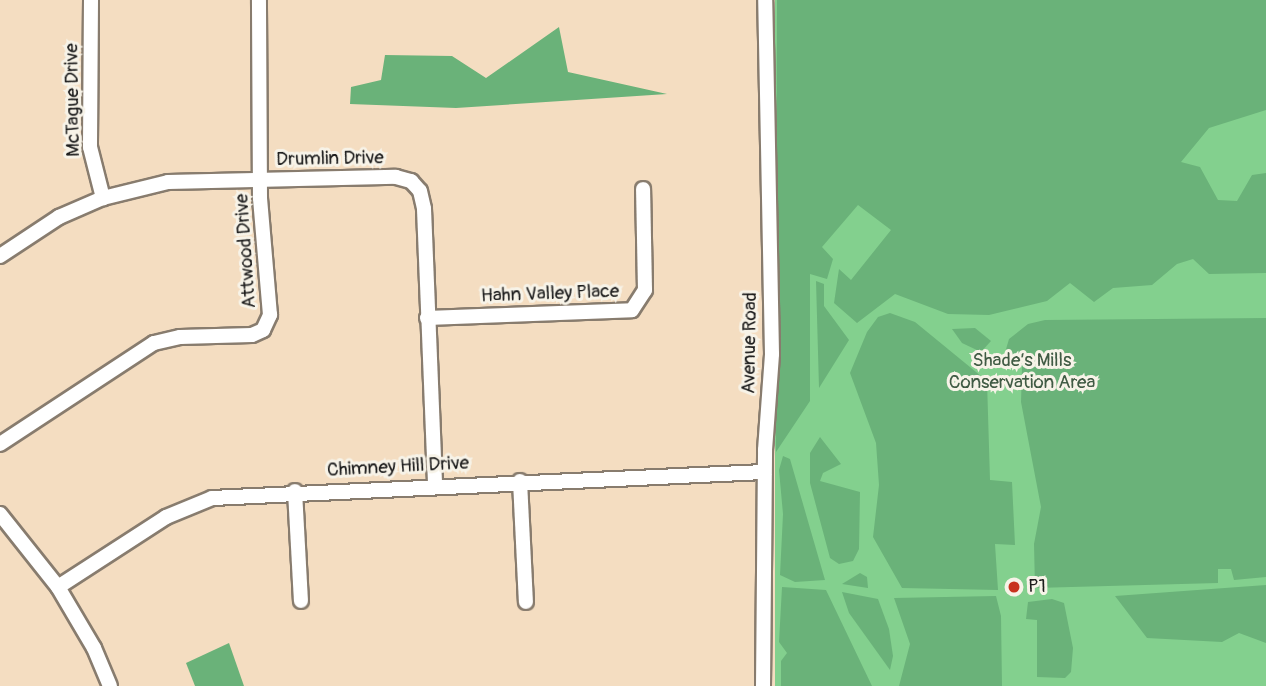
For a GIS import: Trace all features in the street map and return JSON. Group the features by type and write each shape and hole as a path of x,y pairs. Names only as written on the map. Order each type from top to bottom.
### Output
{"street":[{"name":"McTague Drive","path":"91,0 90,147 103,198"},
{"name":"Attwood Drive","path":"0,444 154,343 180,337 252,335 263,330 270,315 261,179 259,0"},
{"name":"Avenue Road","path":"763,686 764,472 772,354 765,0"},
{"name":"Drumlin Drive","path":"0,256 59,217 103,198 168,182 261,179 411,181 420,191 424,209 435,485"},
{"name":"Hahn Valley Place","path":"428,318 632,310 645,290 643,188"},
{"name":"Chimney Hill Drive","path":"58,587 189,505 238,494 764,472"},
{"path":"520,481 526,602"},
{"path":"295,491 301,601"},
{"path":"0,514 58,587 94,648 110,686"}],"green space":[{"name":"Shade’s Mills Conservation Area","path":"775,0 1266,0 1266,686 775,686"},
{"path":"777,0 1266,0 1266,110 1209,128 1181,162 1200,167 1218,200 1237,201 1252,175 1266,173 1266,273 1209,274 1193,259 1177,264 1152,285 1113,288 1094,302 1070,283 1047,301 989,315 948,314 895,294 857,323 834,303 839,269 851,280 891,230 858,205 822,247 833,259 827,279 810,274 810,401 776,452"},
{"path":"559,27 568,72 667,94 456,108 350,104 351,87 381,80 385,55 452,56 486,78"},
{"path":"816,281 824,284 824,306 849,340 819,388"},
{"path":"890,313 915,322 987,381 990,480 1012,482 1015,545 995,544 998,590 902,588 873,537 879,485 876,443 850,373 867,332 878,317"},
{"path":"1266,318 1266,577 1234,580 1231,569 1218,569 1218,583 1035,588 1034,544 1041,507 1021,402 1022,367 1004,356 1009,339 1028,324 1045,320"},
{"path":"975,328 991,341 981,352 962,343 952,329"},
{"path":"820,437 841,464 823,473 820,481 860,492 859,549 853,561 839,564 830,558 810,483 810,453"},
{"path":"783,456 790,459 825,580 795,582 780,575 783,514 779,470"},
{"path":"860,573 867,577 868,588 842,584"},
{"path":"1266,585 1266,643 1239,633 1222,642 1147,638 1115,596"},
{"path":"782,587 826,590 872,686 781,686 781,661 787,653 779,642"},
{"path":"842,592 878,599 889,629 893,656 890,670 849,613"},
{"path":"996,596 1001,616 1002,686 899,686 910,644 894,598"},
{"path":"1052,599 1064,603 1073,648 1071,672 1065,678 1037,677 1037,620 1026,619 1028,602"},
{"path":"229,643 244,686 195,686 186,663"}],"place":[{"name":"P1","path":"1014,587"}]}
